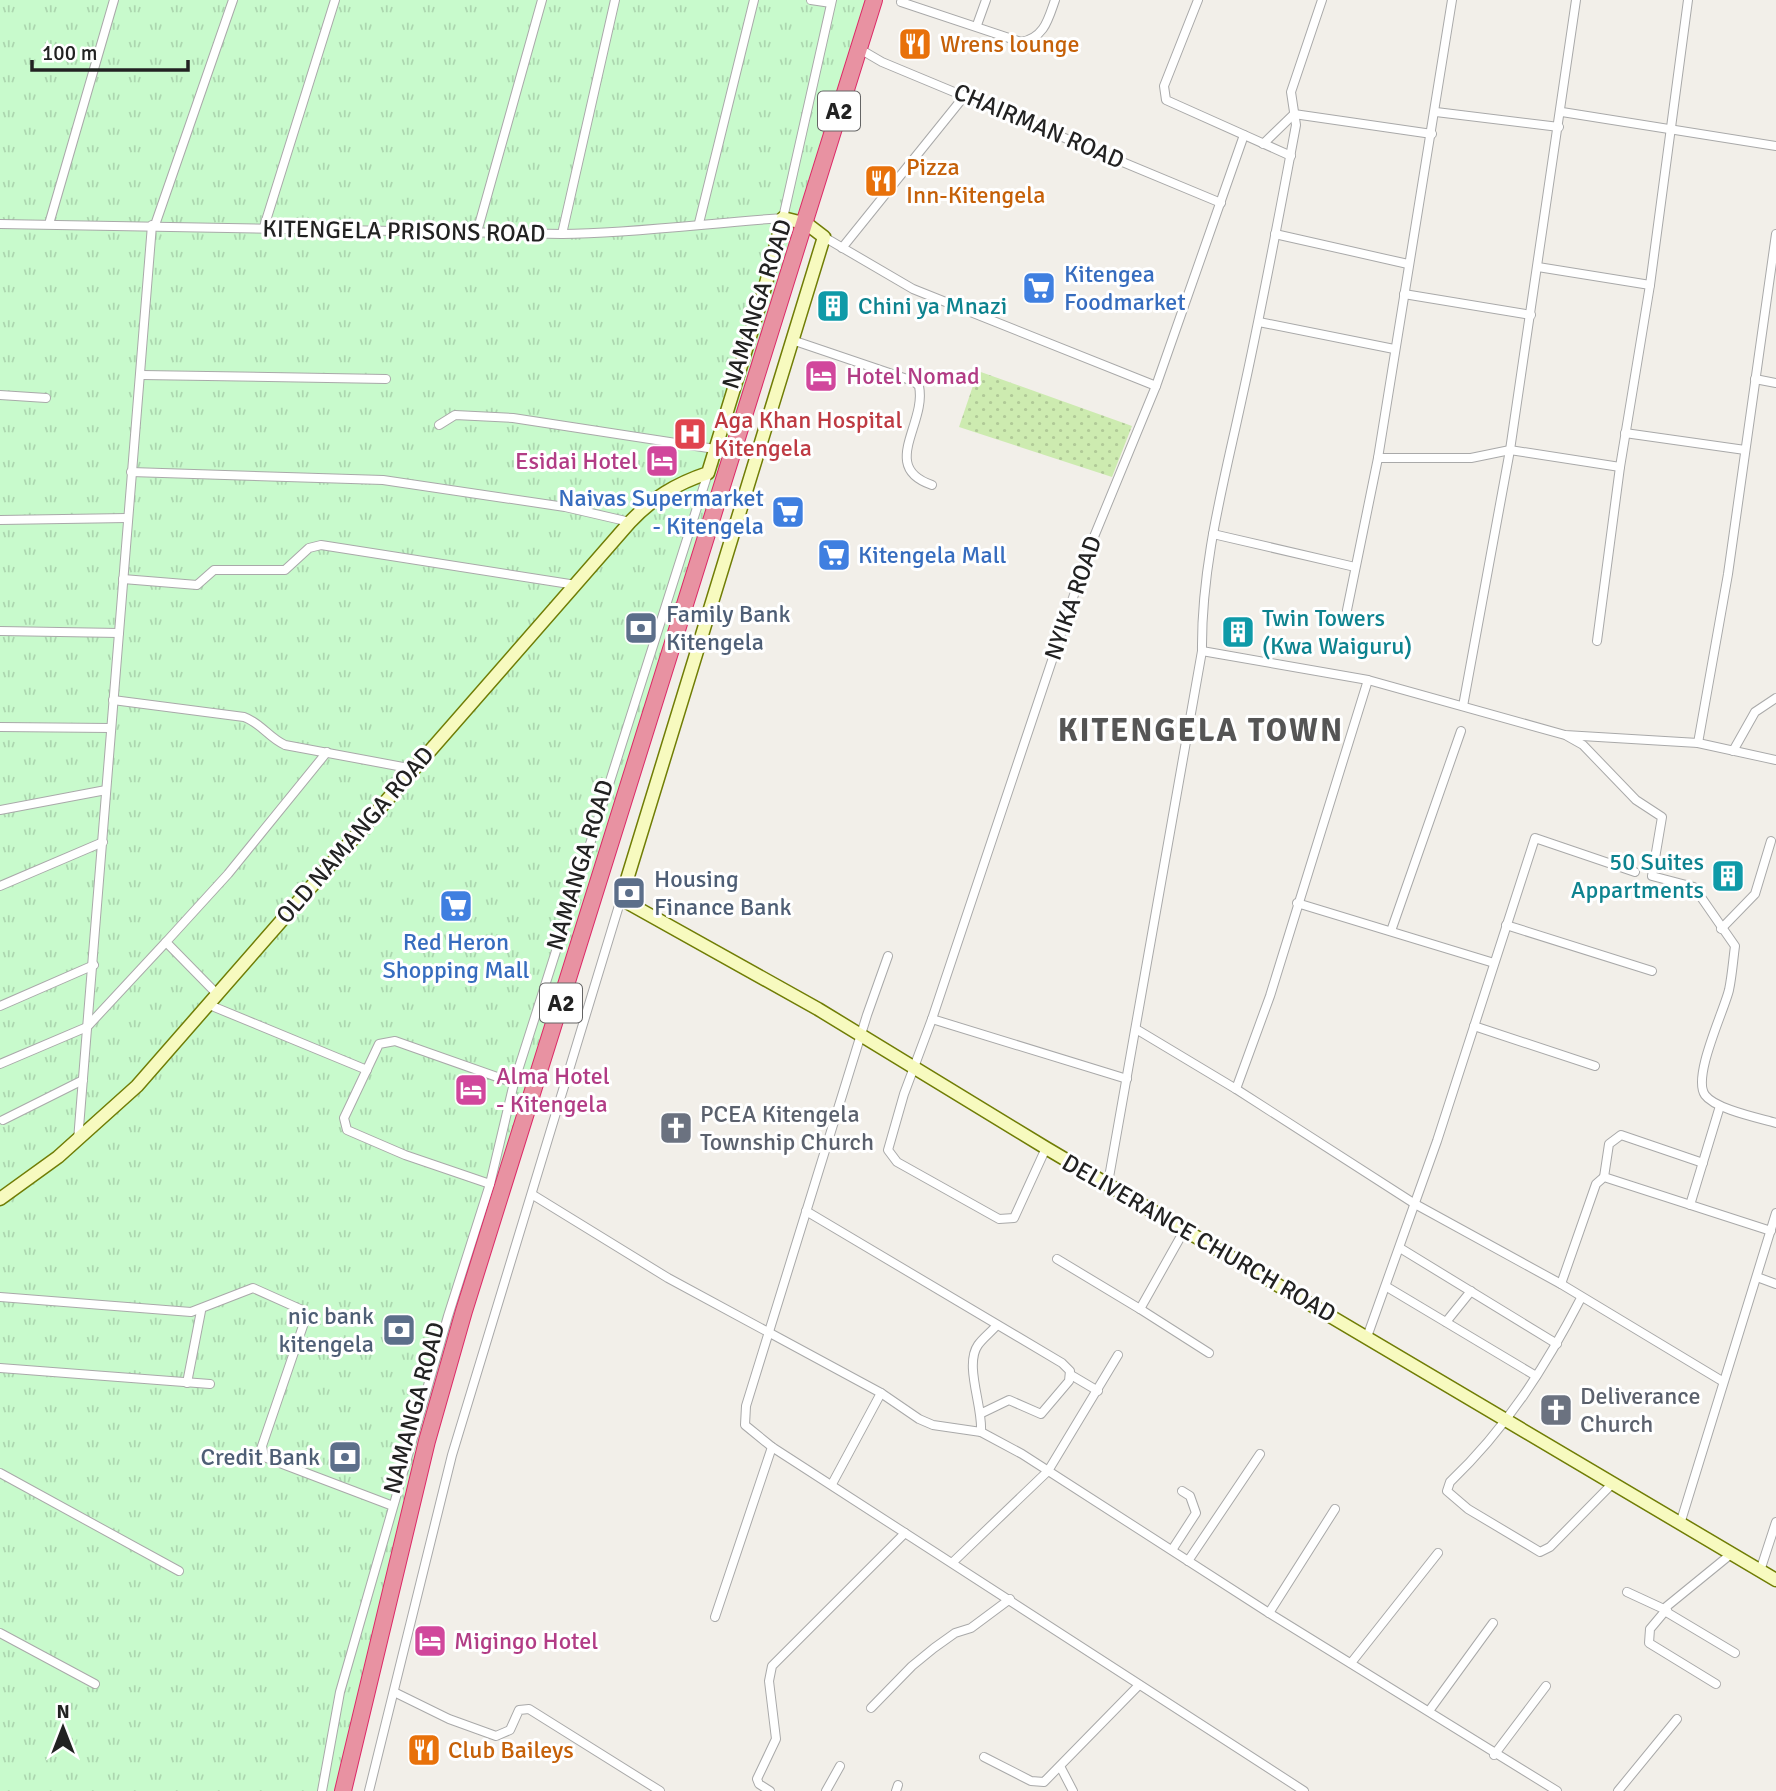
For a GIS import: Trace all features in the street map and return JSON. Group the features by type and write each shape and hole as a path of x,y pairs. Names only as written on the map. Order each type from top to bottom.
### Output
{"highway":[{"name":"NAMANGA ROAD","path":"347,1788 427,1441 453,1350 599,878 807,224 874,0"}],"street":[{"path":"49,225 114,0"},
{"path":"78,1140 153,225 233,0"},
{"path":"264,227 335,0"},
{"path":"477,232 542,0"},
{"path":"562,234 615,0"},
{"path":"699,223 754,0"},
{"path":"322,1791 340,1692 490,1184 514,1083 708,473 783,218 831,2 811,0"},
{"path":"977,25 986,0"},
{"path":"901,2 1021,41 1035,38 1045,26 1055,0"},
{"path":"1198,0 1163,95 1174,105 1290,156"},
{"path":"1108,1183 1202,651 1203,590 1259,322 1296,125 1291,92 1322,0"},
{"path":"1347,610 1378,458 1452,0"},
{"path":"1464,706 1510,450 1562,112 1576,0"},
{"path":"1597,641 1625,433 1650,285 1688,0"},
{"name":"CHAIRMAN ROAD","path":"858,48 882,62 965,94 1220,203"},
{"path":"842,248 965,94"},
{"path":"1436,112 1559,127"},
{"path":"1562,112 1776,146"},
{"path":"1263,144 1294,114"},
{"path":"1294,114 1432,134"},
{"name":"NYIKA ROAD","path":"1046,1148 1014,1218 1008,1220 999,1219 897,1161 889,1154 888,1144 1091,544 1156,386 1244,135"},
{"name":"KITENGELA PRISONS ROAD","path":"0,224 562,234 647,232 699,223 783,218 807,224"},
{"path":"807,224 824,237 913,289 1156,386"},
{"path":"1275,234 1408,264"},
{"path":"1698,743 1728,574 1755,379 1773,281 1776,234"},
{"path":"369,1791 452,1455 824,237"},
{"path":"1538,267 1650,285"},
{"path":"1404,294 1531,315"},
{"path":"1259,322 1394,349"},
{"path":"792,340 913,381 919,386 920,408 905,456 910,473 919,481 932,485"},
{"path":"142,375 386,379"},
{"path":"1755,379 1776,383"},
{"path":"0,396 46,398"},
{"path":"439,425 455,415 513,418 715,449"},
{"path":"1625,433 1745,450"},
{"path":"1378,458 1471,458 1510,450 1620,467"},
{"path":"131,472 383,480 565,507 630,522"},
{"name":"OLD NAMANGA ROAD","path":"0,1199 78,1140 137,1086 650,501 667,489 708,473"},
{"path":"0,520 127,518"},
{"path":"1213,534 1356,567"},
{"path":"123,579 197,585 214,570 285,570 309,548 321,545 576,585"},
{"path":"0,631 119,633"},
{"path":"1202,651 1368,680 1565,735 1698,743 1776,760"},
{"path":"1236,1089 1270,996 1368,680"},
{"path":"1733,751 1755,712 1776,698"},
{"path":"113,700 244,717 262,726 275,740 285,745 414,769"},
{"path":"630,715 650,718"},
{"path":"0,727 110,727"},
{"path":"1391,931 1461,731"},
{"path":"1565,735 1583,745 1636,800 1662,817 1652,876 1694,887 1735,946 1729,990 1710,1045 1702,1084 1705,1095 1720,1106 1776,1123"},
{"path":"0,1064 87,1027 228,874 327,752"},
{"path":"0,810 106,790"},
{"path":"1367,1337 1415,1204 1535,838 1634,872"},
{"path":"1721,929 1755,894 1771,841"},
{"path":"0,886 103,842"},
{"path":"581,873 599,878"},
{"name":"DELIVERANCE CHURCH ROAD","path":"621,899 915,1066 1046,1148 1776,1580"},
{"path":"1297,903 1494,963"},
{"path":"1506,925 1652,971"},
{"path":"166,942 216,993"},
{"path":"888,957 769,1331 744,1415 745,1425 772,1447 1304,1791"},
{"path":"0,1006 94,965"},
{"path":"207,1004 367,1070"},
{"path":"932,1019 1127,1079"},
{"path":"1474,1026 1595,1066"},
{"path":"1136,1029 1236,1089 1415,1204 1561,1284 1723,1381"},
{"path":"490,1184 405,1155 347,1129 344,1118 379,1044 390,1040 514,1083"},
{"path":"3,1120 83,1080"},
{"path":"1690,1205 1720,1106"},
{"path":"1561,1284 1596,1184 1604,1177 1609,1144 1620,1135 1703,1163"},
{"path":"1604,1177 1771,1231"},
{"path":"533,1195 689,1290 769,1331 933,1425 981,1432 1048,1471 1269,1613 1429,1711 1494,1755 1557,1791"},
{"path":"806,1211 1062,1363 1071,1375 1098,1391"},
{"path":"1680,1524 1776,1213"},
{"path":"1140,1309 1185,1228"},
{"path":"1400,1248 1557,1344"},
{"path":"1057,1259 1209,1353"},
{"path":"1758,1277 1776,1284"},
{"path":"1387,1287 1536,1376"},
{"path":"0,1297 201,1311 253,1288 300,1309 305,1320 262,1446 264,1457 393,1506"},
{"path":"1446,1322 1471,1291"},
{"path":"1581,1298 1557,1344 1508,1420 1450,1482 1447,1491 1468,1509 1541,1552 1550,1547 1613,1483"},
{"path":"187,1382 201,1311"},
{"path":"981,1432 982,1413 972,1375 972,1357 977,1346 997,1325"},
{"path":"953,1562 1048,1471 1118,1355"},
{"path":"0,1368 210,1384"},
{"path":"982,1413 1009,1400 1041,1413 1059,1395 1071,1375"},
{"path":"832,1484 881,1393"},
{"path":"715,1617 772,1447"},
{"path":"1188,1561 1260,1454"},
{"path":"0,1473 179,1571"},
{"path":"1172,1550 1196,1513 1190,1496 1182,1491"},
{"path":"1269,1613 1335,1509"},
{"path":"1760,1571 1776,1522"},
{"path":"770,1791 759,1784 757,1779 776,1739 769,1681 772,1666 905,1533"},
{"path":"1351,1662 1437,1553"},
{"path":"1716,1684 1649,1643 1650,1629 1666,1610 1667,1604 1731,1554"},
{"path":"1627,1592 1666,1610 1735,1653"},
{"path":"872,1708 912,1666 934,1648 955,1633 971,1628 1010,1599"},
{"path":"1429,1711 1493,1623"},
{"path":"0,1633 95,1684"},
{"path":"984,1757 1038,1783 1044,1782 1061,1768 1139,1685"},
{"path":"1494,1755 1546,1686"},
{"path":"394,1692 449,1719 496,1736 510,1730 519,1710 529,1709 660,1791"},
{"path":"1618,1791 1677,1720"},
{"path":"825,1791 840,1766"},
{"path":"1061,1768 1073,1791"}],"green space":[{"path":"0,0 874,0 464,1311 343,1791 0,1791"},
{"path":"978,371 1132,426 1112,477 959,427"}],"place":[{"name":"Wrens lounge","path":"915,44"},
{"name":"Pizza Inn-Kitengela","path":"881,181"},
{"name":"Kitengea Foodmarket","path":"1039,288"},
{"name":"Chini ya Mnazi","path":"833,306"},
{"name":"Hotel Nomad","path":"821,376"},
{"name":"Aga Khan Hospital Kitengela","path":"690,434"},
{"name":"Esidai Hotel","path":"662,461"},
{"name":"Naivas Supermarket - Kitengela","path":"788,512"},
{"name":"Kitengela Mall","path":"834,555"},
{"name":"Family Bank Kitengela","path":"641,628"},
{"name":"Twin Towers (Kwa Waiguru)","path":"1238,632"},
{"name":"50 Suites Appartments","path":"1728,876"},
{"name":"Housing Finance Bank","path":"629,893"},
{"name":"Red Heron Shopping Mall","path":"456,906"},
{"name":"Alma Hotel - Kitengela","path":"471,1090"},
{"name":"PCEA Kitengela Township Church","path":"676,1128"},
{"name":"nic bank kitengela","path":"399,1330"},
{"name":"Deliverance Church","path":"1556,1410"},
{"name":"Credit Bank","path":"345,1457"},
{"name":"Migingo Hotel","path":"430,1641"},
{"name":"Club Baileys","path":"424,1750"}],"district":[{"name":"KITENGELA TOWN","path":"1201,730"}]}
